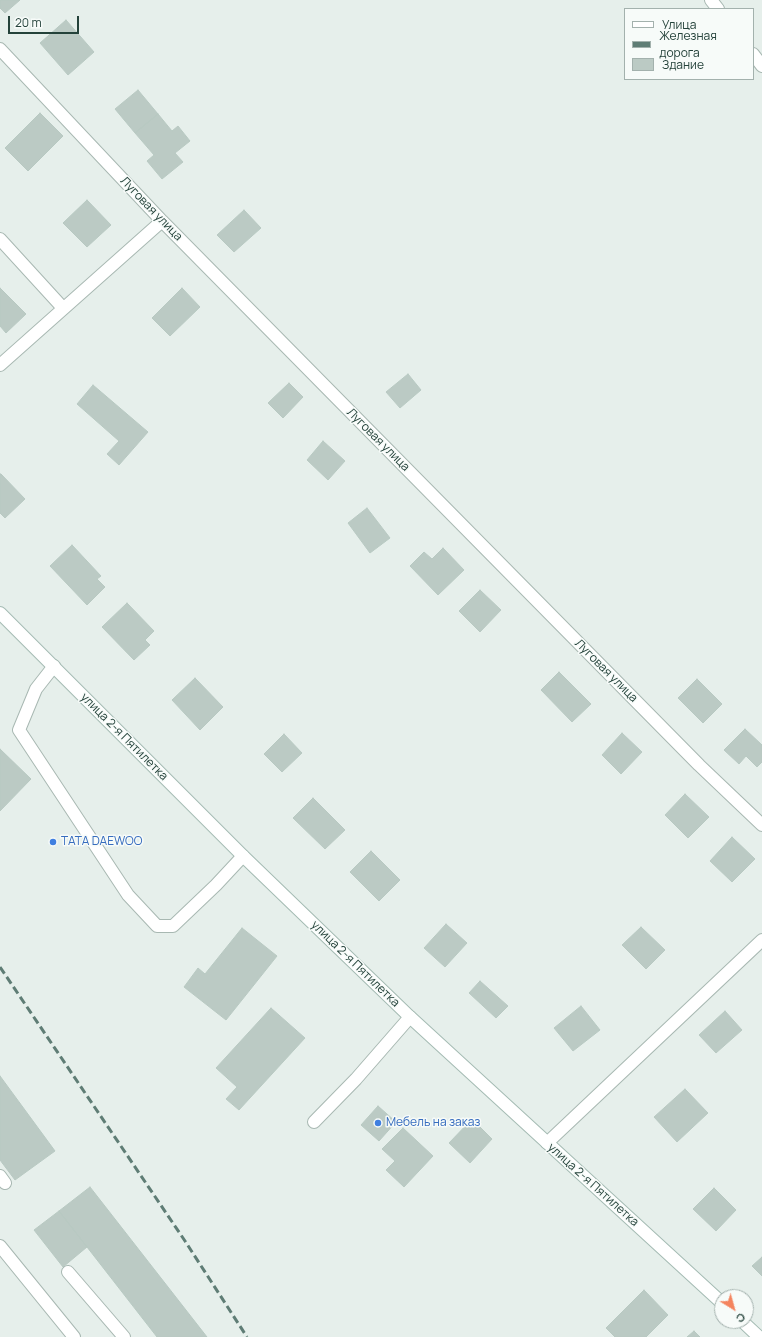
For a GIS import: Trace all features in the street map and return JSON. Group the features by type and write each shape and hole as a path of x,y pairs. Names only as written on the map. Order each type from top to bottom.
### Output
{"street":[{"path":"711,0 717,8"},
{"name":"Луговая улица","path":"0,49 162,221 699,766 762,825"},
{"path":"754,55 762,66"},
{"path":"0,365 162,221"},
{"path":"0,239 63,308"},
{"name":"улица 2-я Пятилетка","path":"0,613 243,856 410,1017 714,1296"},
{"path":"54,666 36,689 19,730 128,895 157,926 173,926 216,885 243,856"},
{"path":"547,1143 762,940"},
{"path":"314,1122 356,1079 410,1017"},
{"path":"0,1246 74,1337"},
{"path":"68,1272 124,1337"},
{"path":"751,1329 760,1337"}],"building":[{"path":"0,0 20,0 5,13 0,8"},
{"path":"66,20 94,52 68,75 40,43"},
{"path":"138,90 158,114 135,133 115,109"},
{"path":"40,113 63,136 28,171 5,148"},
{"path":"158,114 172,131 178,126 190,141 175,153 183,162 162,179 147,161 154,155 135,133"},
{"path":"87,200 111,225 87,247 63,223"},
{"path":"244,210 261,228 234,252 217,235"},
{"path":"0,288 26,314 6,333 0,326"},
{"path":"182,288 200,307 170,336 152,318"},
{"path":"408,374 421,390 400,408 386,392"},
{"path":"289,383 303,397 283,418 268,403"},
{"path":"93,385 148,432 119,465 107,454 119,441 77,404"},
{"path":"323,441 345,461 328,480 307,460"},
{"path":"0,474 25,499 5,518 0,513"},
{"path":"367,508 390,538 370,553 348,523"},
{"path":"72,545 101,576 97,579 105,587 87,605 50,566"},
{"path":"443,548 464,570 438,595 410,566 424,552 432,559"},
{"path":"480,590 501,610 480,632 459,611"},
{"path":"127,603 154,631 145,640 150,645 134,660 102,627"},
{"path":"559,672 591,704 572,722 541,690"},
{"path":"195,678 223,707 200,730 172,700"},
{"path":"697,679 722,704 703,723 678,698"},
{"path":"745,729 762,745 762,762 757,767 746,756 739,764 724,750"},
{"path":"622,733 642,752 621,774 602,755"},
{"path":"284,734 302,753 282,772 264,754"},
{"path":"0,749 31,779 0,811"},
{"path":"685,794 709,817 688,838 665,815"},
{"path":"313,798 345,830 325,849 293,818"},
{"path":"732,837 755,859 732,882 710,861"},
{"path":"371,851 400,880 379,901 350,872"},
{"path":"446,924 467,943 445,967 424,948"},
{"path":"641,927 665,950 646,969 622,945"},
{"path":"242,928 277,956 226,1020 184,987 198,968 205,974"},
{"path":"480,981 508,1006 496,1018 469,993"},
{"path":"581,1006 600,1030 573,1051 554,1028"},
{"path":"271,1008 305,1038 239,1110 226,1099 237,1087 216,1068"},
{"path":"725,1011 742,1030 716,1053 699,1035"},
{"path":"0,1076 55,1151 15,1180 0,1160"},
{"path":"685,1089 708,1113 677,1142 654,1117"},
{"name":"Мебель на заказ","path":"378,1106 396,1122 379,1141 361,1125"},
{"path":"472,1119 492,1139 470,1163 449,1143"},
{"path":"403,1128 433,1156 404,1187 386,1170 395,1161 382,1149"},
{"path":"90,1187 207,1337 157,1337 59,1211"},
{"path":"714,1188 736,1210 716,1231 693,1209"},
{"path":"59,1211 87,1247 63,1267 34,1230"},
{"path":"762,1257 762,1276 752,1266"},
{"path":"644,1290 668,1315 646,1337 615,1337 606,1328"},
{"path":"694,1331 700,1337 687,1337"}],"railway":[{"path":"0,967 185,1241 247,1337"}],"place":[{"name":"TATA DAEWOO","path":"53,842"},
{"name":"Мебель на заказ","path":"378,1123"}]}
